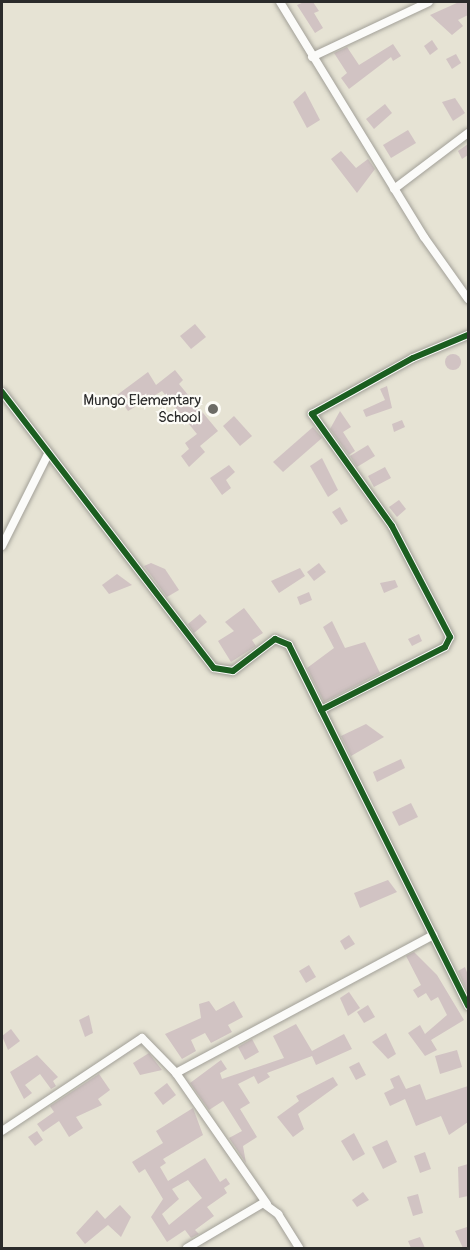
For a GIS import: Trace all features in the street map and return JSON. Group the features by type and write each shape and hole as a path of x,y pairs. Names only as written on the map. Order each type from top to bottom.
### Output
{"street":[{"path":"280,2 394,189 468,299"},
{"path":"312,57 429,2"},
{"path":"394,189 468,133"},
{"path":"321,710 445,648 450,637 392,526 312,414 413,358 468,335"},
{"path":"2,392 214,668 233,671 280,638 289,645 468,1006"},
{"path":"2,546 48,454"},
{"path":"176,1073 433,935"},
{"path":"2,1131 142,1038 176,1073 299,1248"},
{"path":"187,1248 248,1209 267,1204"}],"building":[{"path":"313,2 319,11 314,13 323,28 315,33 297,5"},
{"path":"459,2 468,2 468,15 458,20 463,26 452,35 430,15"},
{"path":"432,40 438,49 430,55 424,46"},
{"path":"393,44 401,56 393,61 391,57 349,89 341,78 347,73 334,53 347,47 359,65"},
{"path":"456,54 461,63 452,69 446,59"},
{"path":"305,91 320,120 307,128 293,102"},
{"path":"455,98 465,113 453,121 442,102"},
{"path":"385,104 392,113 374,129 366,119"},
{"path":"408,130 416,143 391,158 383,145"},
{"path":"468,144 468,155 462,159 458,151"},
{"path":"341,151 356,168 368,159 375,169 357,193 331,159"},
{"path":"195,324 206,337 191,349 180,336"},
{"path":"453,354 459,356 461,362 459,368 453,370 447,368 445,362 447,356"},
{"path":"175,370 183,380 179,384 218,431 200,446 205,452 189,467 181,456 189,449 185,443 197,434 162,391 128,411 117,395 148,372 156,385"},
{"path":"387,386 392,408 366,417 363,410 385,400 380,389"},
{"path":"340,411 351,427 343,432 355,451 349,455 330,429"},
{"path":"234,416 252,436 240,446 223,426"},
{"path":"402,420 405,427 394,432 392,424"},
{"path":"313,427 322,438 283,472 273,462"},
{"path":"368,445 375,456 357,467 350,456"},
{"path":"322,458 338,490 328,497 310,466"},
{"path":"229,465 235,472 226,480 231,488 222,495 210,478"},
{"path":"385,467 391,478 374,487 368,476"},
{"path":"399,500 406,509 397,517 389,507"},
{"path":"340,507 348,521 341,525 332,512"},
{"path":"151,563 165,569 179,590 167,597 144,566"},
{"path":"319,563 326,572 314,581 307,572"},
{"path":"300,568 305,576 279,593 271,581"},
{"path":"117,574 132,585 109,594 102,585"},
{"path":"395,580 398,587 384,593 380,583"},
{"path":"309,592 312,600 300,605 297,597"},
{"path":"244,608 263,633 252,640 256,646 231,662 218,641 234,631 225,622"},
{"path":"200,614 207,622 194,633 188,624"},
{"path":"332,621 345,648 365,642 380,673 324,702 307,668 334,648 323,627"},
{"path":"419,634 422,641 412,646 408,639"},
{"path":"366,724 384,737 351,756 341,736"},
{"path":"401,759 405,768 377,782 373,772"},
{"path":"411,803 418,817 399,826 392,812"},
{"path":"388,880 397,892 360,908 354,893"},
{"path":"349,935 355,944 345,950 340,941"},
{"path":"414,952 437,975 464,1020 431,1040 437,1050 425,1056 408,1033 420,1025 425,1034 447,1015 438,997 431,1001 426,993 418,998 413,990 421,985 406,956"},
{"path":"309,965 316,977 306,983 299,971"},
{"path":"465,967 468,975 468,993 458,971"},
{"path":"349,992 360,1008 348,1016 340,998"},
{"path":"209,1001 216,1011 234,1001 243,1017 228,1025 232,1032 211,1043 205,1033 191,1040 196,1051 182,1059 165,1034 201,1018 199,1004"},
{"path":"368,1005 375,1017 364,1023 357,1012"},
{"path":"89,1015 93,1033 85,1037 79,1020"},
{"path":"296,1024 312,1051 344,1034 352,1049 316,1065 312,1056 267,1073 270,1077 258,1084 254,1076 238,1084 250,1103 240,1109 257,1137 243,1146 246,1163 229,1138 242,1131 223,1101 209,1110 190,1083 221,1060 227,1069 220,1073 222,1079 284,1058 273,1036"},
{"path":"11,1029 20,1041 8,1050 2,1036"},
{"path":"386,1033 396,1054 388,1059 372,1042"},
{"path":"252,1039 259,1052 245,1060 238,1047"},
{"path":"457,1050 462,1067 440,1074 435,1056"},
{"path":"149,1053 162,1070 140,1075 133,1063"},
{"path":"37,1055 58,1077 53,1081 56,1086 51,1089 40,1074 25,1085 32,1093 24,1099 10,1072"},
{"path":"359,1062 366,1075 356,1080 349,1067"},
{"path":"99,1074 110,1090 98,1099 102,1105 76,1117 83,1128 69,1137 59,1121 43,1132 37,1124 54,1112 50,1106"},
{"path":"399,1075 406,1089 420,1084 426,1100 468,1086 468,1122 449,1135 441,1116 416,1126 405,1099 390,1106 384,1093 394,1088 390,1079"},
{"path":"333,1077 338,1085 298,1114 304,1129 293,1137 277,1117 299,1101 296,1096"},
{"path":"167,1083 176,1095 163,1105 154,1093"},
{"path":"193,1108 203,1135 163,1159 166,1163 160,1167 168,1181 205,1158 220,1182 226,1178 230,1184 224,1188 227,1193 207,1207 214,1216 195,1230 199,1234 191,1238 185,1230 167,1242 151,1217 163,1199 145,1169 139,1173 132,1162 163,1143 156,1131","holes":["188,1180 202,1198 169,1225 162,1214 179,1199 172,1189"]},
{"path":"37,1131 43,1140 35,1146 28,1137"},
{"path":"354,1133 365,1154 353,1161 341,1141"},
{"path":"387,1140 397,1162 383,1169 372,1147"},
{"path":"425,1152 431,1169 420,1173 414,1156"},
{"path":"468,1164 468,1196 459,1198 458,1167"},
{"path":"363,1192 369,1200 357,1207 352,1200"},
{"path":"418,1194 423,1213 413,1216 407,1197"},
{"path":"120,1205 131,1217 121,1237 108,1225 85,1244 76,1233 97,1210 105,1219"},
{"path":"467,1227 468,1248 463,1248 455,1231"},
{"path":"420,1237 425,1248 411,1248 408,1241"}],"cycle path":[{"path":"321,710 445,647 450,637 392,526 312,414 413,358 468,335"},
{"path":"2,392 214,668 233,671 275,639 289,645 468,1006"}],"place":[{"name":"Mungo Elementary School","path":"213,409"}]}
